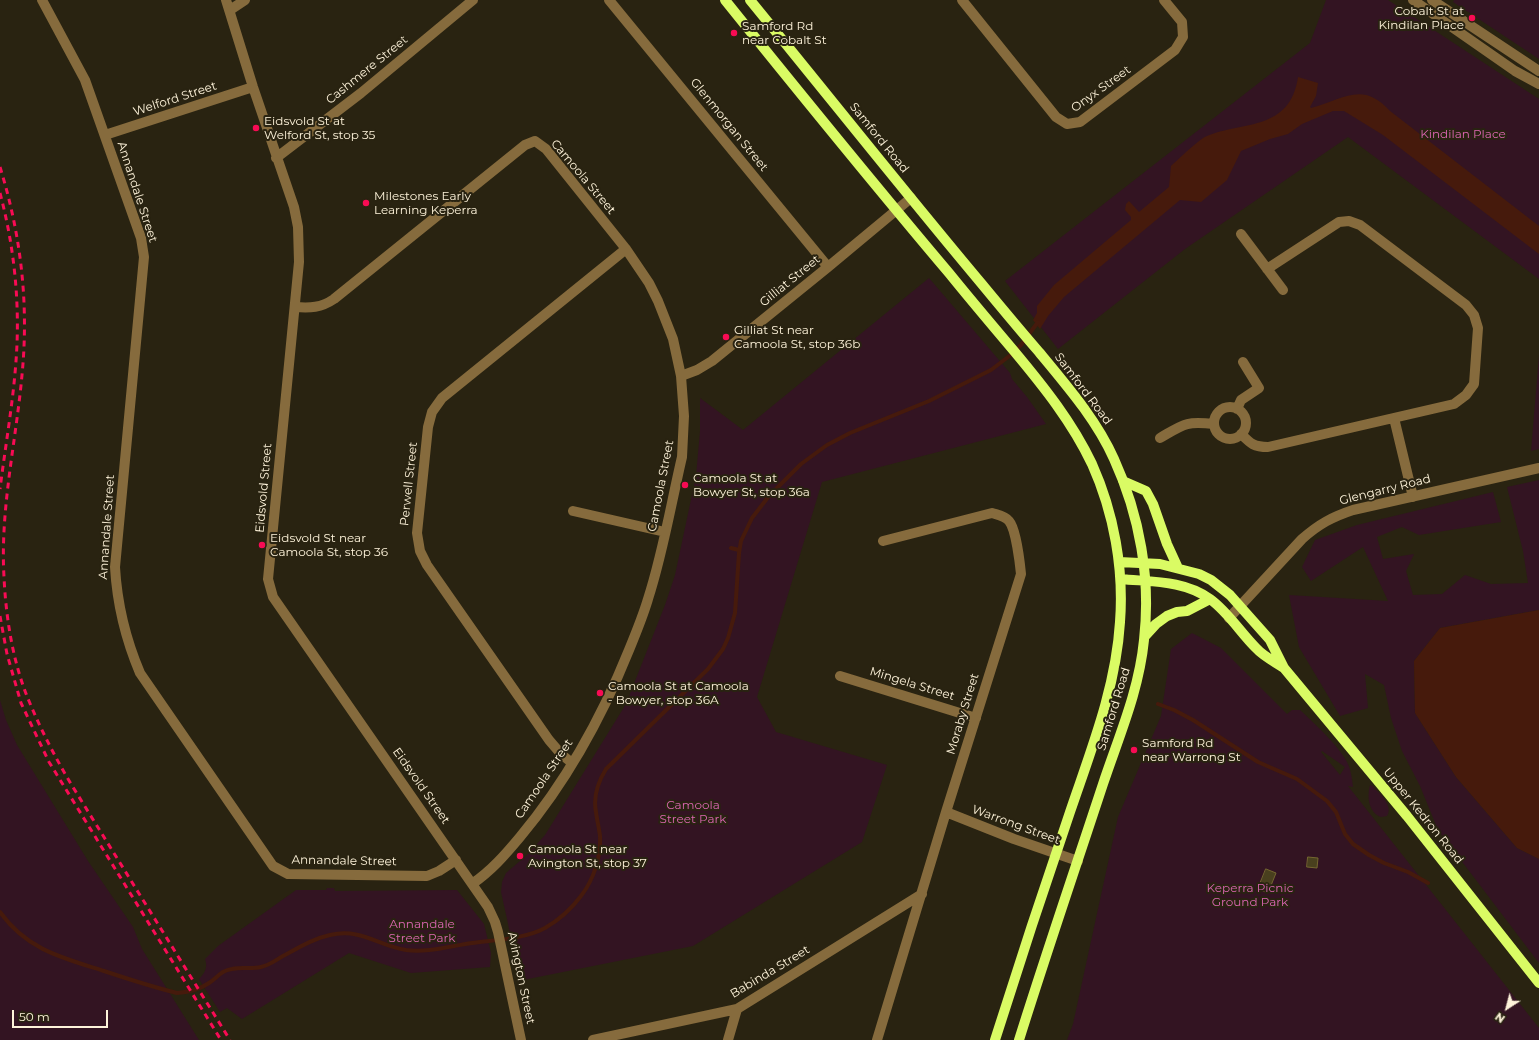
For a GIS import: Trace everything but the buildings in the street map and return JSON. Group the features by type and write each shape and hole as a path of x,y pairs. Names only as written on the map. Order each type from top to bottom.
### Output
{"main road":[{"name":"Samford Road","path":"725,0 1054,401 1075,432 1092,464 1110,515 1121,579 1120,623 1113,676 1094,741 995,1040"},
{"name":"Samford Road","path":"750,0 911,198 1066,384 1096,425 1114,457 1136,522 1146,581 1145,636 1139,676 1135,692 1019,1040"},
{"path":"1123,481 1146,491 1153,504 1167,544 1178,568"},
{"name":"Upper Kedron Road","path":"1119,562 1144,563 1178,568 1199,574 1221,586 1240,605 1270,640 1284,668 1407,816 1539,983"},
{"name":"Upper Kedron Road","path":"1121,579 1182,586 1201,594 1210,599 1229,618 1257,650 1284,668"},
{"path":"1145,636 1156,624 1167,616 1177,612 1187,612 1210,599"}],"street":[{"name":"Annandale Street","path":"42,0 85,80 141,238 144,257 115,567 116,588 132,655 140,673 273,866 288,874 427,876 439,871 456,860"},
{"name":"Eidsvold Street","path":"226,0 276,158 294,207 298,227 298,262 295,307 268,580 273,597 456,860 488,907 495,922"},
{"path":"230,10 245,0"},
{"name":"Cashmere Street","path":"276,158 361,93 473,0"},
{"name":"Glenmorgan Street","path":"608,0 828,267"},
{"name":"Onyx Street","path":"962,0 1056,117 1067,124 1080,122 1175,50 1183,37 1182,22 1164,0"},
{"path":"1432,0 1539,71"},
{"path":"1420,2 1516,71 1539,84"},
{"name":"Welford Street","path":"105,135 253,87"},
{"name":"Camoola Street","path":"295,307 319,307 331,302 524,145 535,141 546,149 626,249 649,283 661,308 672,339 681,376 684,416 682,457 649,598 637,631 607,701 559,785 528,827 490,871 472,884"},
{"name":"Gilliat Street","path":"681,376 697,370 712,361 911,198"},
{"path":"1241,434 1249,442 1258,447 1268,447 1454,404 1466,395 1474,384 1478,328 1474,315 1466,305 1360,225 1349,221 1339,222 1267,269"},
{"path":"1241,234 1283,290"},
{"name":"Perwell Street","path":"572,763 561,754 549,740 427,565 420,551 417,533 428,426 432,412 442,398 626,249"},
{"path":"1237,409 1241,400 1259,388 1243,362"},
{"path":"1233,407 1241,412 1246,421 1244,430 1241,434 1230,439 1224,438 1219,434 1214,424 1216,415 1223,408 1233,407"},
{"path":"1394,418 1413,497"},
{"path":"1160,438 1184,424 1194,422 1214,424"},
{"name":"Glengarry Road","path":"1229,618 1288,554 1314,528 1323,522 1353,510 1539,468"},
{"path":"573,511 665,532"},
{"name":"Moraby Street","path":"877,1040 1020,574 1020,556 1010,522 1001,516 992,513 883,542"},
{"name":"Mingela Street","path":"840,676 976,718"},
{"name":"Warrong Street","path":"946,812 1014,839 1078,861"},
{"name":"Babinda Street","path":"593,1040 737,1008 922,894"},
{"name":"Avington Street","path":"495,922 521,1040"},
{"path":"728,1040 737,1008"}],"green space":[{"name":"Kindilan Place","path":"1326,0 1388,0 1539,99 1539,279 1348,137 1185,249 1058,349 1005,281 1310,43"},
{"path":"1454,0 1539,0 1539,59 1453,2"},
{"name":"Camoola Street Park","path":"929,278 1010,373 1012,379 1046,424 822,482 757,697 776,732 887,765 862,842 693,946 523,980 519,954 513,948 501,892 502,882 506,873 527,855 545,835 626,704 665,605 675,575 696,476 700,431 700,398 743,430"},
{"path":"1539,355 1539,449 1531,451"},
{"path":"1539,480 1539,610 1440,628 1414,661 1415,713 1456,777 1517,848 1539,859 1539,963 1438,830 1420,786 1402,751 1391,718 1384,685 1365,674 1368,708 1340,716 1299,647 1289,595 1388,601 1363,547 1311,581 1302,567 1315,540 1357,525 1493,492 1501,522 1419,535 1402,527 1377,537 1383,559 1414,554 1406,571 1413,595 1442,594 1465,575 1491,584 1528,583 1523,551 1507,487"},
{"name":"Keperra Picnic Ground Park","path":"1192,633 1221,648 1287,714 1292,710 1300,710 1325,734 1343,755 1348,765 1353,787 1348,786 1539,1028 1539,1040 1067,1040 1073,1024 1118,817 1161,716 1171,649","holes":["1322,751 1345,767 1340,775 1321,752"]},
{"path":"0,700 6,720 17,745 88,861 133,927 142,949 199,1040 0,1040"},
{"path":"1370,785 1373,786 1382,796 1387,804 1389,812 1387,816 1381,817 1377,815 1371,808 1369,799"},
{"name":"Annandale Street Park","path":"327,888 334,888 335,891 457,890 484,924 491,953 490,967 411,973 349,953 242,1019 227,1008 220,1012 199,979 205,970 205,959 218,946 296,890 326,890"}],"shaded area":[{"path":"1298,77 1318,83 1316,96 1310,107 1311,108 1343,97 1361,94 1370,96 1380,102 1539,226 1539,254 1383,135 1344,111 1333,111 1302,124 1288,134 1270,139 1241,151 1227,180 1201,202 1180,200 1064,297 1048,316 1040,329 1033,320 1037,313 1037,306 1054,285 1131,220 1131,217 1125,210 1126,204 1129,201 1139,212 1169,187 1171,166 1203,138 1221,131 1263,121 1286,107 1293,94"},
{"path":"1539,610 1539,859 1517,848 1456,777 1415,713 1414,661 1440,628"}],"waterway":[{"path":"0,912 22,935 34,944 60,957 140,983 177,993 198,989 211,982 221,973 228,970 237,968 256,968 267,965 305,944 330,935 341,933 360,935 396,948 422,951 519,937 545,928 560,918 574,905 586,889 596,868 600,836 595,801 599,784 606,769 708,669 723,649 728,638 735,613 741,541 752,518 769,496 801,464 827,445 850,433 929,401 991,370 1021,345 1038,322"},
{"path":"731,548 739,550"},
{"path":"1158,704 1193,720 1258,762 1297,779 1327,801 1336,812 1345,834 1353,844 1384,863 1408,872 1428,883"}],"railway":[{"path":"0,167 18,244 24,296 24,348 22,375 6,501 3,552 6,609 11,640 19,672 23,686 38,722 65,774 230,1040"},
{"path":"0,193 12,249 17,306 17,344 14,380 0,489"},
{"path":"0,616 7,654 21,703 49,762 221,1040"}],"place":[{"name":"Cobalt St at Kindilan Place","path":"1472,18"},
{"name":"Samford Rd near Cobalt St","path":"734,33"},
{"name":"Eidsvold St at Welford St, stop 35","path":"256,128"},
{"name":"Milestones Early Learning Keperra","path":"366,203"},
{"name":"Gilliat St near Camoola St, stop 36b","path":"726,337"},
{"name":"Camoola St at Bowyer St, stop 36a","path":"685,485"},
{"name":"Eidsvold St near Camoola St, stop 36","path":"262,545"},
{"name":"Camoola St at Camoola - Bowyer, stop 36A","path":"600,693"},
{"name":"Samford Rd near Warrong St","path":"1134,750"},
{"name":"Camoola St near Avington St, stop 37","path":"520,856"}]}
